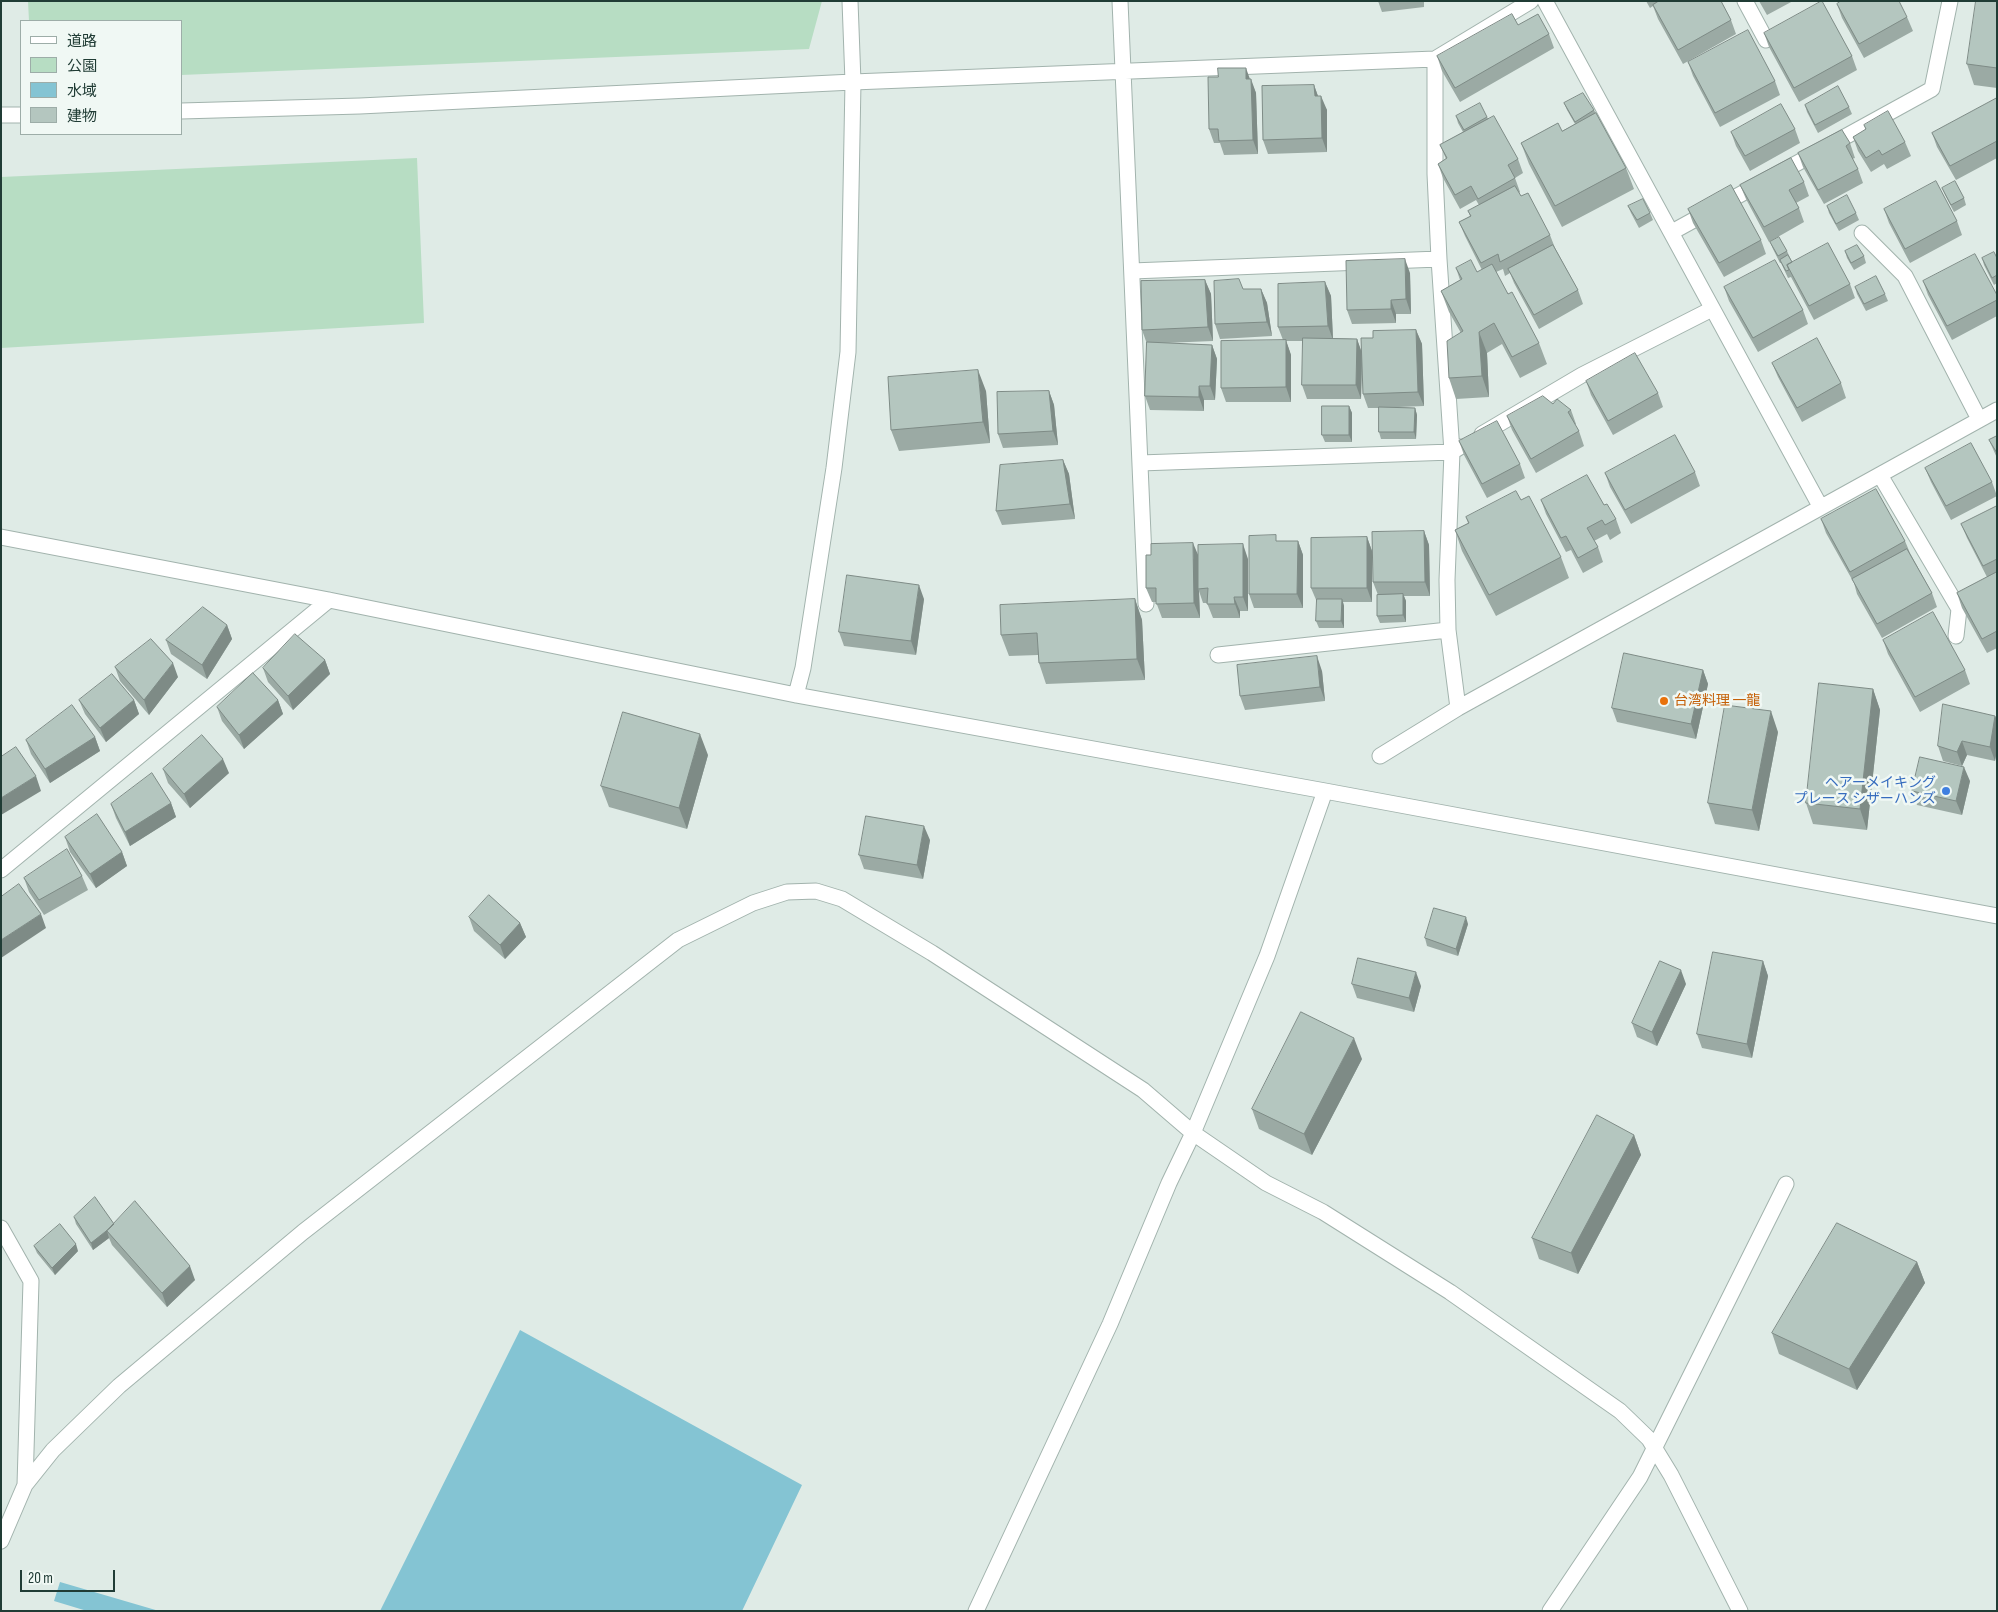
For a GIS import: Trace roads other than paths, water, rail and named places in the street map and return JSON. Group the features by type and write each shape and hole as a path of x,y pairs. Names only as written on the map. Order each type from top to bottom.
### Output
{"street":[{"path":"796,696 803,668 833,478 848,352 853,82 850,1"},
{"path":"1120,1 1121,72 1132,272 1146,604"},
{"path":"182,111 380,106 853,82 1435,59 1531,1"},
{"path":"1545,1 1820,506"},
{"path":"1745,1 1766,40"},
{"path":"1672,232 1932,89 1950,1"},
{"path":"1435,59 1435,174 1452,452 1447,580 1448,630 1458,708"},
{"path":"1,106 2,115 20,115"},
{"path":"1862,233 1905,276 1980,419"},
{"path":"1132,272 1439,259"},
{"path":"1140,463 1452,452 1582,374 1712,309"},
{"path":"1380,756 1458,708 1820,506 1997,410"},
{"path":"1880,475 1959,609 1956,636"},
{"path":"1,537 329,600 796,696 1325,791 1997,916"},
{"path":"1,870 329,600"},
{"path":"1218,655 1448,630"},
{"path":"976,1611 1110,1324 1168,1183 1193,1133 1267,956 1325,791"},
{"path":"1,1541 25,1485 53,1450 118,1386 303,1232 678,940 753,903 787,892 816,892 842,899 932,953 1144,1090 1193,1133 1266,1183 1323,1212 1450,1292 1620,1411 1649,1439 1671,1475 1740,1611"},
{"path":"1550,1611 1640,1477 1786,1184"},
{"path":"1,1228 31,1281 25,1485"}],"water":[{"path":"520,1330 802,1485 742,1611 380,1611"},
{"path":"60,1582 159,1611 87,1611 54,1601"}],"place":[{"name":"台湾料理 一龍","path":"1664,701"},
{"name":"ヘアーメイキング プレース シザーハンズ","path":"1946,791"}]}
